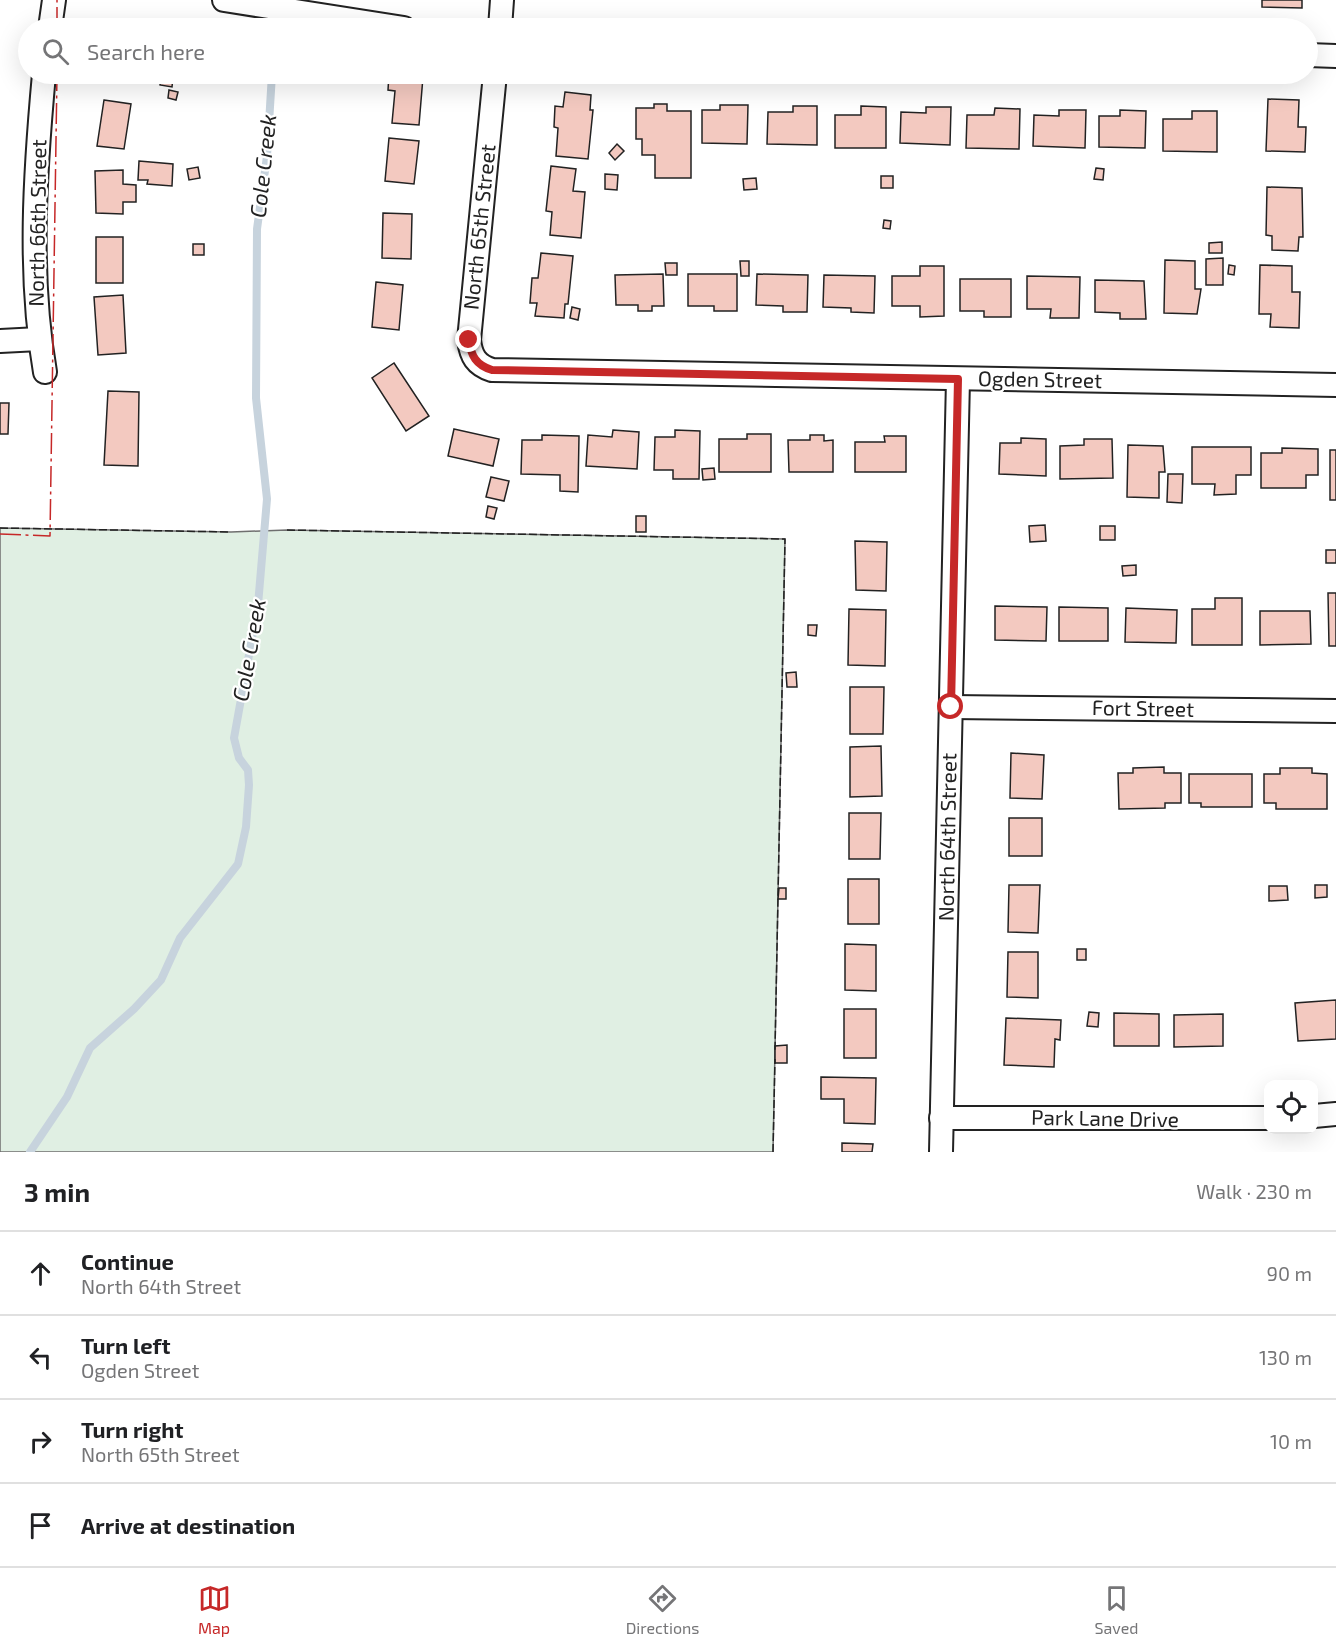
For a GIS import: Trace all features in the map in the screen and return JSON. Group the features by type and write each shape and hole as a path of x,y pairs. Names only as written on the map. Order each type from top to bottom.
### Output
{"street":[{"path":"51,18 54,0"},
{"path":"224,0 340,18"},
{"path":"501,18 502,0"},
{"path":"1318,55 1336,56"},
{"name":"North 66th Street","path":"43,84 38,145 36,301 39,339 45,372"},
{"name":"North 65th Street","path":"492,370 483,367 474,359 469,340 494,84"},
{"path":"0,340 39,339"},
{"name":"Ogden Street","path":"492,370 1336,385"},
{"name":"North 64th Street","path":"940,1152 958,379"},
{"name":"Fort Street","path":"951,707 1336,711"},
{"path":"1318,1116 1336,1114"},
{"name":"Park Lane Drive","path":"941,1118 1264,1118"}],"green space":[{"path":"0,528 231,532 287,530 785,539 773,1152 0,1152"}],"building":[{"path":"1262,0 1302,0 1302,8 1262,7"},
{"path":"160,84 172,84 172,87"},
{"path":"388,84 422,84 419,125 392,123 395,91 388,90"},
{"path":"169,90 178,92 176,100 168,98"},
{"path":"565,92 591,95 590,110 593,110 588,159 556,156 558,128 554,127 555,106 563,107"},
{"path":"1268,99 1299,100 1298,127 1306,127 1305,152 1266,151"},
{"path":"104,100 131,104 124,149 97,146"},
{"path":"654,104 667,104 667,111 691,111 691,178 655,178 655,155 642,155 642,139 636,139 636,108 654,108"},
{"path":"720,105 748,105 747,144 702,143 702,110 720,110"},
{"path":"793,106 817,106 817,145 767,144 768,112 793,112"},
{"path":"861,106 886,107 886,148 835,148 835,115 861,115"},
{"path":"926,107 951,107 950,145 900,143 901,112 926,113"},
{"path":"995,108 1020,109 1019,149 966,148 967,115 994,115"},
{"path":"1059,110 1086,110 1085,148 1033,146 1034,115 1059,116"},
{"path":"1120,110 1146,111 1145,148 1099,147 1099,116 1120,116"},
{"path":"1192,111 1217,111 1217,152 1163,151 1163,119 1192,119"},
{"path":"389,138 419,141 414,184 385,181"},
{"path":"617,144 624,151 615,160 609,153"},
{"path":"139,161 173,164 172,186 147,184 148,180 138,180"},
{"path":"551,166 576,169 573,191 585,192 581,238 550,235 552,212 546,211"},
{"path":"198,167 200,178 189,180 187,169"},
{"path":"1096,168 1104,169 1103,180 1094,179"},
{"path":"123,170 123,184 136,185 136,202 123,202 123,214 96,213 95,171"},
{"path":"605,174 618,175 617,190 605,189"},
{"path":"881,176 893,176 893,188 881,188"},
{"path":"756,178 757,189 744,190 743,179"},
{"path":"1267,187 1302,188 1303,237 1299,237 1298,251 1272,250 1272,236 1266,235"},
{"path":"383,213 412,214 411,259 382,258"},
{"path":"884,220 891,221 890,229 883,228"},
{"path":"96,237 123,237 123,283 96,283"},
{"path":"1222,242 1222,253 1209,253 1209,243"},
{"path":"193,244 204,244 204,255 193,255"},
{"path":"541,253 573,256 568,304 565,304 564,318 535,316 537,303 530,303 532,278 538,278"},
{"path":"1223,258 1223,285 1206,285 1206,259"},
{"path":"1165,260 1195,261 1195,289 1201,289 1197,314 1164,313"},
{"path":"740,261 749,261 749,276 741,276"},
{"path":"665,263 677,263 677,275 666,275"},
{"path":"1229,265 1235,266 1234,275 1228,274"},
{"path":"1260,265 1292,266 1292,292 1300,292 1299,328 1270,327 1271,314 1259,314"},
{"path":"920,266 944,266 944,316 920,317 920,306 892,306 892,276 920,276"},
{"path":"663,274 664,306 652,306 652,311 638,311 638,305 616,305 615,275"},
{"path":"688,274 737,274 737,311 714,311 714,306 688,306"},
{"path":"757,274 808,275 807,312 783,312 783,306 756,305"},
{"path":"824,275 875,276 874,313 851,312 851,308 823,307"},
{"path":"1027,276 1080,277 1079,318 1050,318 1051,309 1027,309"},
{"path":"960,279 1011,279 1011,317 984,317 984,311 960,311"},
{"path":"1095,280 1144,281 1146,319 1120,319 1120,313 1095,312"},
{"path":"376,282 403,285 399,330 372,327"},
{"path":"123,295 126,353 98,355 94,297"},
{"path":"572,307 580,309 578,320 570,318"},
{"path":"394,363 429,416 406,431 372,378"},
{"path":"108,391 139,392 138,466 104,465"},
{"path":"0,403 9,403 8,434 0,434"},
{"path":"454,429 499,439 493,466 448,456"},
{"path":"613,430 639,432 637,469 586,466 588,435 612,437"},
{"path":"675,430 700,431 699,479 673,479 673,470 654,470 655,437 675,437"},
{"path":"747,434 771,434 771,472 719,472 719,439 747,439"},
{"path":"542,435 579,436 578,492 560,491 560,475 521,474 522,440 542,440"},
{"path":"810,435 824,435 824,441 833,440 833,472 789,472 788,440 810,440"},
{"path":"884,436 906,436 906,472 855,472 855,442 885,442"},
{"path":"1021,438 1046,439 1046,476 999,474 1000,443 1021,443"},
{"path":"1084,439 1112,439 1113,478 1060,479 1060,446 1084,445"},
{"path":"1128,445 1163,446 1165,472 1159,472 1159,498 1127,497"},
{"path":"1192,447 1251,447 1251,475 1236,475 1236,494 1214,495 1215,484 1192,484"},
{"path":"1282,448 1318,449 1318,475 1306,475 1306,488 1261,488 1261,453 1282,453"},
{"path":"1330,450 1336,450 1336,500 1330,500"},
{"path":"714,468 715,479 703,480 702,469"},
{"path":"1168,474 1183,474 1182,503 1167,502"},
{"path":"491,477 509,481 504,501 486,497"},
{"path":"488,506 497,508 494,519 486,517"},
{"path":"636,516 646,516 646,532 636,532"},
{"path":"1045,525 1046,541 1030,542 1029,526"},
{"path":"1100,526 1115,526 1115,540 1100,540"},
{"path":"855,541 887,542 886,591 856,590"},
{"path":"1326,550 1336,550 1336,563 1326,563"},
{"path":"1136,565 1136,575 1123,576 1122,566"},
{"path":"1328,593 1336,593 1336,646 1329,646"},
{"path":"1215,598 1242,598 1242,645 1192,645 1192,609 1215,609"},
{"path":"995,606 1047,607 1046,641 995,640"},
{"path":"1059,607 1108,608 1108,641 1059,641"},
{"path":"1126,608 1177,610 1176,643 1125,642"},
{"path":"849,609 886,610 885,666 848,665"},
{"path":"1260,611 1310,611 1311,644 1260,645"},
{"path":"808,625 817,625 816,636 808,635"},
{"path":"796,672 797,687 787,687 786,673"},
{"path":"850,687 884,687 883,734 850,734"},
{"path":"881,746 882,796 850,797 850,747"},
{"path":"1011,753 1044,755 1042,799 1010,798"},
{"path":"1164,767 1164,773 1181,773 1181,803 1165,803 1165,808 1119,809 1118,773 1133,773 1133,768"},
{"path":"1280,768 1312,768 1312,773 1327,774 1327,809 1276,809 1276,803 1264,803 1264,774 1280,774"},
{"path":"1189,774 1252,774 1252,807 1201,807 1201,803 1189,803"},
{"path":"849,813 881,813 880,859 849,859"},
{"path":"1009,818 1042,818 1042,856 1009,856"},
{"path":"848,879 879,879 879,924 848,924"},
{"path":"1009,885 1040,885 1038,933 1008,932"},
{"path":"1315,885 1327,885 1327,897 1315,898"},
{"path":"1269,886 1287,886 1288,900 1269,901"},
{"path":"779,888 786,888 786,899 778,899"},
{"path":"845,944 876,945 876,991 845,990"},
{"path":"1077,949 1086,949 1086,960 1077,960"},
{"path":"1008,952 1038,952 1038,998 1007,997"},
{"path":"1336,1000 1336,1039 1298,1041 1295,1003"},
{"path":"844,1009 876,1009 876,1058 844,1058"},
{"path":"1089,1012 1099,1013 1098,1027 1087,1026"},
{"path":"1114,1013 1159,1014 1159,1046 1114,1046"},
{"path":"1223,1014 1223,1046 1174,1047 1174,1015"},
{"path":"1006,1018 1061,1020 1060,1040 1055,1039 1054,1067 1004,1065"},
{"path":"787,1045 787,1063 775,1063 775,1046"},
{"path":"821,1077 876,1078 875,1124 844,1123 844,1099 821,1099"},
{"path":"842,1143 873,1144 872,1152 842,1152"}],"waterway":[{"name":"Cole Creek","path":"30,1152 67,1097 90,1048 134,1009 161,980 180,938 238,864 246,827 249,785 248,770 239,758 234,738 258,605 267,499 256,398 257,229 267,156 271,84"}],"fence":[{"path":"0,528 231,532"},
{"path":"287,530 785,539 775,1050"},
{"path":"773,1152 775,1059"}],"power":[{"path":"57,0 57,18"},
{"path":"0,534 50,536 57,84"}],"route":[{"path":"469,340 474,359 483,367 492,370 958,379 951,707"}]}
